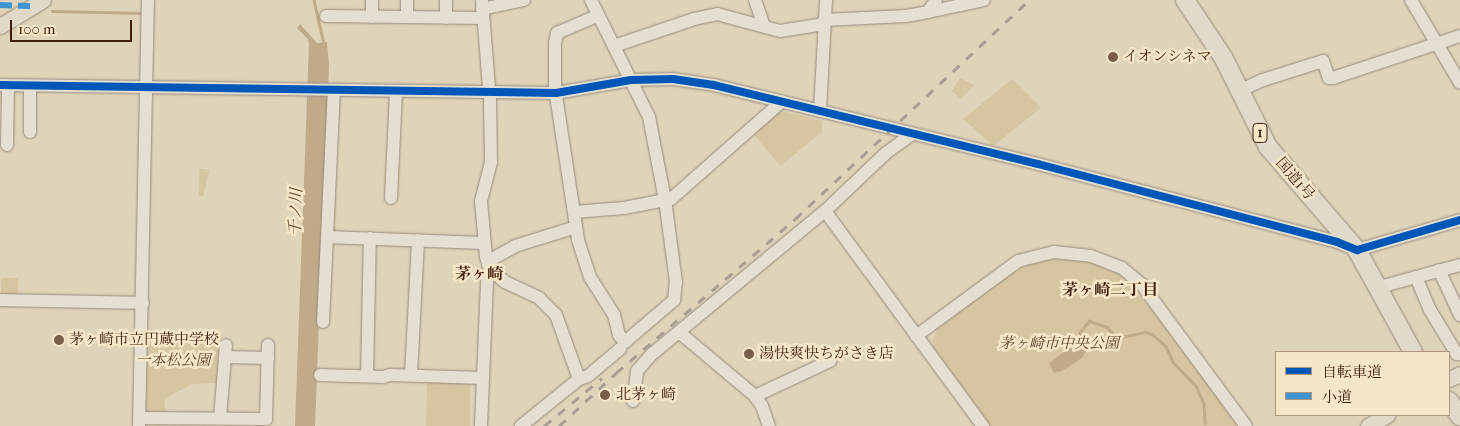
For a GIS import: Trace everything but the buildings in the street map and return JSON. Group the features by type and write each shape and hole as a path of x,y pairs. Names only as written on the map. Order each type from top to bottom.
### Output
{"highway":[{"name":"国道1号","path":"1185,0 1222,57 1268,147 1357,250 1376,288 1412,351"},
{"path":"1450,402 1460,416"}],"main road":[{"path":"0,26 43,0"},
{"path":"1368,426 1385,416"}],"street":[{"path":"148,0 139,422 220,418 266,419 268,345"},
{"path":"372,0 372,17"},
{"path":"406,17 407,0"},
{"path":"446,0 446,18"},
{"path":"591,0 597,16 614,46 649,118 665,200 676,282 674,300 625,342 619,335 614,315 590,277 576,227 556,93 555,43 557,33 597,16"},
{"path":"755,0 764,26"},
{"path":"820,111 826,0"},
{"path":"928,12 936,0"},
{"path":"614,46 694,18 717,14 780,31 824,22 906,16 984,0"},
{"path":"1412,0 1460,84"},
{"path":"326,16 446,18 482,9 526,3"},
{"path":"482,9 490,93 491,162 481,201 483,242 489,266 506,282 539,298 556,315 579,379"},
{"path":"1239,91 1263,80 1323,61 1329,78 1333,78 1460,36"},
{"path":"7,145 4,85 147,89 556,93 630,80 692,81 782,101 911,135 1038,164 1337,242 1357,250 1460,220"},
{"path":"30,86 30,132"},
{"path":"323,322 332,91"},
{"path":"391,198 396,92"},
{"path":"574,212 624,208 671,198 782,101"},
{"path":"633,400 638,371 641,365 825,211 886,153 911,135"},
{"path":"825,211 982,426"},
{"path":"481,426 487,280 492,258 515,246 576,227"},
{"path":"327,237 483,242"},
{"path":"367,376 370,238"},
{"path":"412,375 418,240"},
{"path":"916,336 1018,261 1054,252 1091,256 1122,268 1142,285 1246,426"},
{"path":"1376,288 1460,264"},
{"path":"1439,270 1460,315"},
{"path":"1416,277 1430,310 1457,354 1460,353"},
{"path":"0,300 143,302"},
{"path":"680,332 755,396 762,406 768,426"},
{"path":"521,426 579,379 588,376 620,349"},
{"path":"220,418 225,351 268,358"},
{"path":"755,396 830,360"},
{"path":"320,376 412,375 483,378"}],"green space":[{"path":"960,78 974,85 961,99 952,91"},
{"path":"1012,79 1041,108 993,146 963,119"},
{"path":"777,110 822,121 822,132 780,166 753,133"},
{"path":"199,169 206,169 209,172 203,196 199,196"},
{"name":"茅ヶ崎市中央公園","path":"1049,256 1097,260 1124,275 1128,284 1137,292 1180,344 1237,426 989,426 934,354 932,341 937,330 996,282 1031,262"},
{"path":"1,278 18,278 18,297 1,296"},
{"name":"一本松公園","path":"145,331 219,333 217,383 192,384 165,399 165,413 141,413"},
{"path":"427,381 470,383 470,426 426,426"}],"shaded area":[{"path":"300,24 317,43 327,42 329,65 315,426 295,426 309,44 308,39 297,28"},
{"path":"1080,340 1087,350 1082,358 1062,371 1054,373 1049,363"}],"waterway":[{"name":"千ノ川","path":"314,0 324,44"},
{"path":"52,11 143,13"},
{"path":"1080,340 1079,333 1089,321 1107,327 1117,338 1145,332 1152,334 1166,346 1173,362 1196,386 1204,403 1205,423"}],"railway":[{"path":"559,426 616,373 795,219 1029,0"},
{"path":"544,426 602,378"}],"marked path":[{"path":"0,5 34,6"}],"cycle path":[{"path":"0,85 556,93 631,80 673,79 714,85 1038,164 1337,242 1357,250 1460,220"}],"place":[{"name":"イオンシネマ","path":"1113,57"},
{"name":"茅ヶ崎市立円蔵中学校","path":"59,340"},
{"name":"湯快爽快ちがさき店","path":"749,354"},
{"name":"北茅ヶ崎","path":"605,395"}],"district":[{"name":"茅ヶ崎","path":"479,274"},
{"name":"茅ヶ崎二丁目","path":"1110,290"}]}
